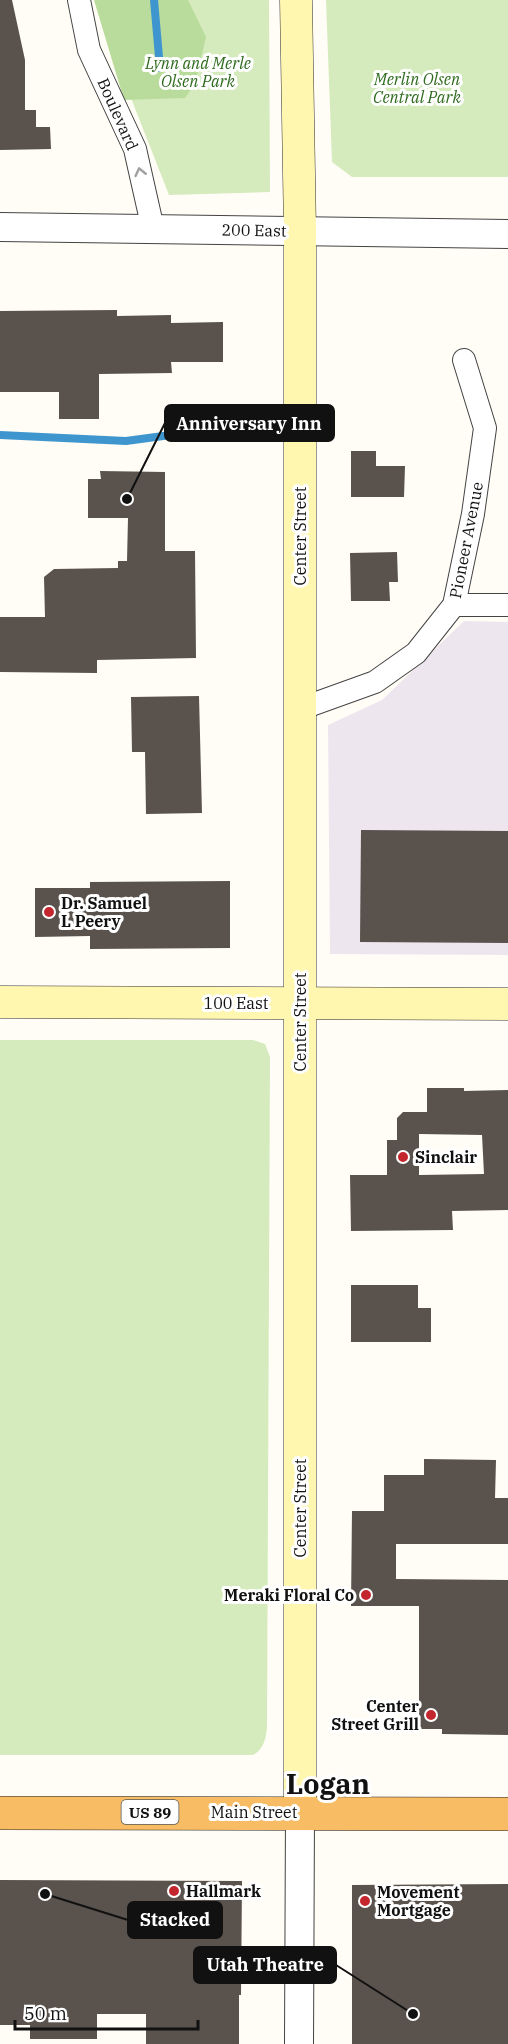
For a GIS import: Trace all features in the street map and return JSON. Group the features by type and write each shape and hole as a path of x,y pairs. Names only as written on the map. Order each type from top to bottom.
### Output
{"highway":[{"name":"Main Street","path":"0,1813 508,1814"}],"main road":[{"name":"Center Street","path":"296,0 300,231 300,1813"},
{"name":"100 East","path":"0,1002 508,1004"}],"street":[{"name":"Boulevard","path":"79,0 89,50 135,149 153,229"},
{"name":"200 East","path":"0,227 508,234"},
{"name":"Pioneer Avenue","path":"300,709 375,682 416,653 454,605 473,514 485,428 464,360"},
{"path":"454,605 508,605"},
{"name":"Center Street","path":"298,2044 300,1813"}],"shaded area":[{"path":"464,621 508,622 508,955 330,954 328,725 382,700"}],"green space":[{"path":"94,0 188,0 206,37 195,84 185,98 124,100"},
{"name":"Lynn and Merle Olsen Park","path":"105,0 269,0 270,192 169,195 107,37"},
{"name":"Merlin Olsen Central Park","path":"326,0 508,0 508,177 352,177 332,162"},
{"path":"0,1040 253,1040 265,1044 270,1057 267,1727 262,1746 253,1755 0,1755"}],"building":[{"path":"0,0 12,0 25,60 25,110 36,110 36,127 50,127 51,149 0,150"},
{"path":"117,310 117,316 171,315 171,323 223,322 223,362 171,362 172,373 99,374 99,419 59,419 59,392 0,392 0,311"},
{"path":"351,451 376,451 376,466 405,466 404,497 351,497"},
{"path":"100,471 165,472 165,551 195,551 196,658 97,660 97,673 0,672 0,617 45,617 44,577 54,569 118,568 118,561 127,561 128,518 88,518 88,479 101,479"},
{"path":"397,552 398,582 389,582 390,601 351,601 350,553"},
{"path":"199,696 202,813 146,814 145,752 132,752 131,697"},
{"path":"361,830 508,831 508,943 360,942"},
{"path":"230,881 230,948 90,949 90,936 35,937 35,888 90,888 90,882"},
{"path":"427,1088 464,1088 464,1091 508,1090 508,1210 452,1211 453,1230 351,1231 350,1175 387,1175 387,1140 397,1140 397,1118 403,1112 427,1112","holes":["419,1134 482,1135 484,1174 419,1175"]},
{"path":"351,1285 418,1285 418,1308 431,1308 431,1342 351,1342"},
{"path":"424,1459 496,1460 495,1498 508,1498 508,1544 396,1544 396,1579 508,1580 508,1735 442,1734 442,1729 419,1729 419,1606 351,1606 352,1511 384,1511 384,1475 424,1475"},
{"path":"0,1880 242,1881 239,2044 146,2044 146,2014 97,2014 97,2039 30,2039 30,2025 0,2025"},
{"path":"508,1884 508,2044 352,2044 352,1885"}],"waterway":[{"path":"154,0 160,68"},
{"path":"0,435 126,441 245,425"}],"place":[{"name":"Anniversary Inn","path":"127,499"},
{"name":"Dr. Samuel L Peery","path":"49,912"},
{"name":"Sinclair","path":"403,1157"},
{"name":"Meraki Floral Co","path":"366,1595"},
{"name":"Center Street Grill","path":"431,1715"},
{"name":"Hallmark","path":"174,1891"},
{"name":"Stacked","path":"45,1894"},
{"name":"Movement Mortgage","path":"365,1901"},
{"name":"Utah Theatre","path":"413,2014"}],"district":[{"name":"Logan","path":"328,1783"}]}
